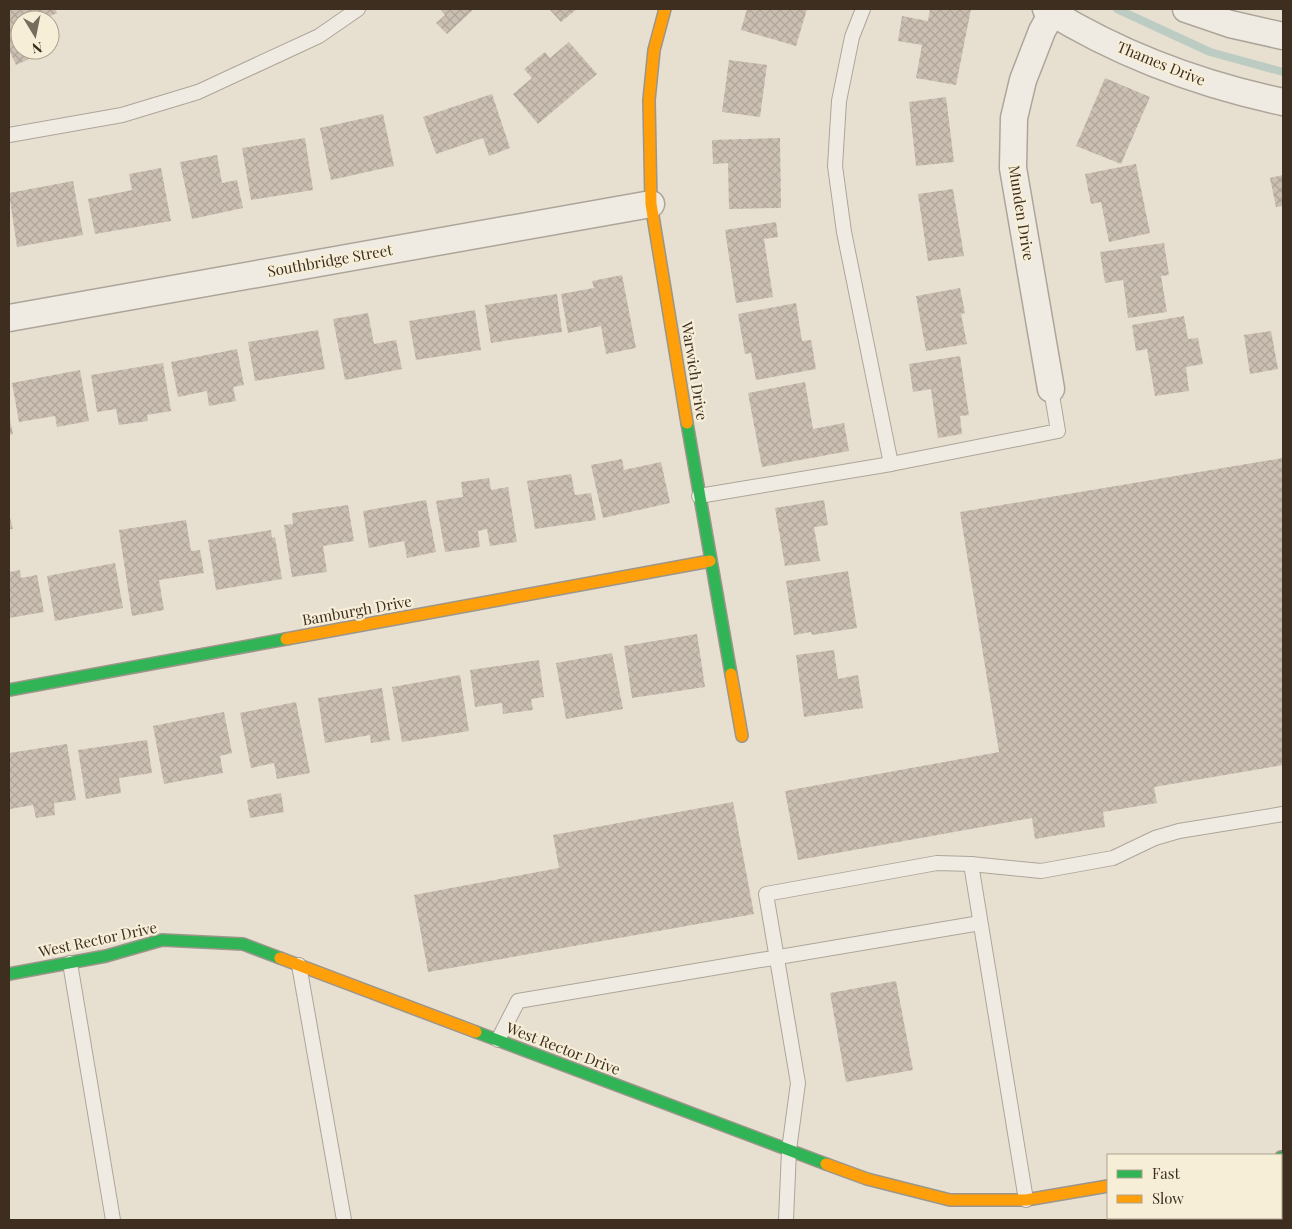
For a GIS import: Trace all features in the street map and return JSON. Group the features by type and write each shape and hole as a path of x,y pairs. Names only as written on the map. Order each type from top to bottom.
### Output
{"street":[{"name":"Warwich Drive","path":"665,9 654,50 649,100 651,204 710,561 742,736"},
{"path":"1186,9 1230,24 1283,36"},
{"name":"Thames Drive","path":"1049,11 1126,53 1188,78 1283,102"},
{"name":"Munden Drive","path":"1049,11 1023,80 1014,118 1012,168 1050,389"},
{"name":"Southbridge Street","path":"9,318 651,204"},
{"name":"Bamburgh Drive","path":"9,690 710,561"},
{"name":"West Rector Drive","path":"9,974 106,956 162,940 243,944 867,1179 950,1200 1026,1200 1107,1186"}],"lane":[{"path":"9,135 122,115 198,92 319,36 358,9"},
{"path":"863,9 852,37 839,101 835,166 844,232 891,464"},
{"path":"699,496 891,464 1058,431 1050,389"},
{"path":"786,1220 789,1150 798,1083 766,894 937,863 971,864 1041,871 1113,858 1155,838 1179,831 1283,814"},
{"path":"971,864 1026,1200"},
{"path":"498,1040 518,1001 980,923"},
{"path":"70,963 113,1220"},
{"path":"299,965 344,1220"}],"building":[{"path":"9,9 55,9 10,10 10,52"},
{"path":"440,9 474,9 447,34 436,23 445,15"},
{"path":"549,9 577,9 561,22"},
{"path":"747,9 807,9 796,46 741,30"},
{"path":"930,9 971,9 956,85 916,78 922,45 898,41 902,16 928,21"},
{"path":"569,42 597,74 538,124 513,94 532,78 524,69 545,52 550,58"},
{"path":"14,60 27,60 16,65"},
{"path":"729,60 767,65 760,117 722,112"},
{"path":"1105,78 1150,97 1121,164 1076,146"},
{"path":"492,94 510,148 489,156 483,138 436,154 423,117"},
{"path":"946,97 954,162 916,166 909,102"},
{"path":"383,114 394,166 331,180 320,128"},
{"path":"305,138 313,190 251,200 242,148"},
{"path":"780,138 781,208 729,209 728,163 713,164 712,140"},
{"path":"217,155 222,183 237,180 243,208 192,219 180,162"},
{"path":"1136,164 1150,233 1109,242 1101,202 1091,204 1085,174"},
{"path":"161,168 171,221 95,234 88,199 132,190 129,174"},
{"path":"1283,175 1283,206 1276,207 1270,178"},
{"path":"73,181 83,235 17,247 9,193"},
{"path":"953,189 964,256 928,261 918,194"},
{"path":"776,222 778,237 764,239 773,297 736,303 725,230"},
{"path":"1164,243 1169,275 1161,276 1167,312 1128,318 1123,280 1105,283 1100,252"},
{"path":"622,275 636,348 606,354 601,326 568,333 561,294 594,288 592,281"},
{"path":"960,288 965,313 961,314 967,344 926,351 916,296"},
{"path":"557,294 562,332 491,343 485,305"},
{"path":"796,303 802,341 811,340 816,369 756,380 751,353 745,354 738,314"},
{"path":"475,310 481,350 416,360 409,321"},
{"path":"368,313 374,344 396,340 402,369 345,380 333,319"},
{"path":"1184,316 1188,339 1198,338 1203,364 1186,367 1189,391 1155,396 1147,349 1136,351 1132,325"},
{"path":"318,330 325,369 255,381 248,342"},
{"path":"1271,331 1278,369 1250,374 1244,335"},
{"path":"237,349 244,385 233,387 236,401 209,406 207,391 178,397 171,362"},
{"path":"960,356 969,415 960,416 962,434 938,438 931,389 913,392 909,364"},
{"path":"163,363 171,411 147,415 148,421 119,425 116,409 97,412 91,375"},
{"path":"80,370 89,421 57,427 55,416 19,422 12,383"},
{"path":"805,382 813,429 844,423 849,451 762,467 748,393"},
{"path":"9,415 13,434 9,435"},
{"path":"1283,458 1283,765 1154,787 1157,803 1103,812 1105,827 1035,839 1032,818 798,860 785,791 999,752 960,512"},
{"path":"622,459 624,470 661,462 670,503 603,518 591,465"},
{"path":"571,474 575,495 591,493 596,520 535,529 527,481"},
{"path":"489,478 491,490 508,487 517,542 490,546 487,529 478,531 480,547 445,552 436,501 463,497 461,482"},
{"path":"426,500 436,552 407,558 404,541 369,548 363,511"},
{"path":"824,500 828,525 814,527 820,561 785,566 775,508"},
{"path":"348,505 354,541 323,546 327,572 292,577 284,525 293,524 292,513"},
{"path":"9,514 13,529 9,529"},
{"path":"186,520 191,551 200,550 204,573 159,580 164,610 132,616 119,530"},
{"path":"271,530 272,538 275,537 282,579 216,590 208,540"},
{"path":"115,563 123,608 55,621 47,576"},
{"path":"20,570 21,578 37,575 44,612 9,618 9,572"},
{"path":"848,571 857,628 812,635 811,632 794,635 786,581"},
{"path":"697,634 705,687 632,698 624,646"},
{"path":"834,650 838,679 858,675 863,708 804,717 796,655"},
{"path":"612,653 623,709 566,719 556,663"},
{"path":"539,660 544,697 531,699 533,710 503,714 502,703 475,707 470,670"},
{"path":"460,675 469,731 402,742 392,687"},
{"path":"382,688 390,740 371,743 370,735 325,743 318,698"},
{"path":"296,702 310,773 277,779 274,763 251,768 240,713"},
{"path":"224,712 232,753 220,756 223,773 164,784 153,726"},
{"path":"147,740 152,773 119,778 121,793 86,799 78,750"},
{"path":"67,744 76,800 54,803 55,815 36,818 33,805 10,809 9,753"},
{"path":"281,793 284,812 250,818 247,800"},
{"path":"733,802 754,914 428,972 414,895 559,868 553,835"},
{"path":"896,981 913,1070 846,1082 830,993"}],"waterway":[{"path":"1117,9 1210,52 1283,72"}],"traffic: fast":[{"path":"687,423 731,674"},
{"path":"9,690 286,639"},
{"path":"9,974 106,956 162,940 243,944 280,958"},
{"path":"476,1032 826,1164"}],"traffic: slow":[{"path":"665,9 654,50 649,100 651,204 687,423"},
{"path":"286,639 710,561"},
{"path":"731,674 742,736"},
{"path":"280,958 476,1032"},
{"path":"826,1164 867,1179 950,1200 1026,1200 1107,1186"}]}
